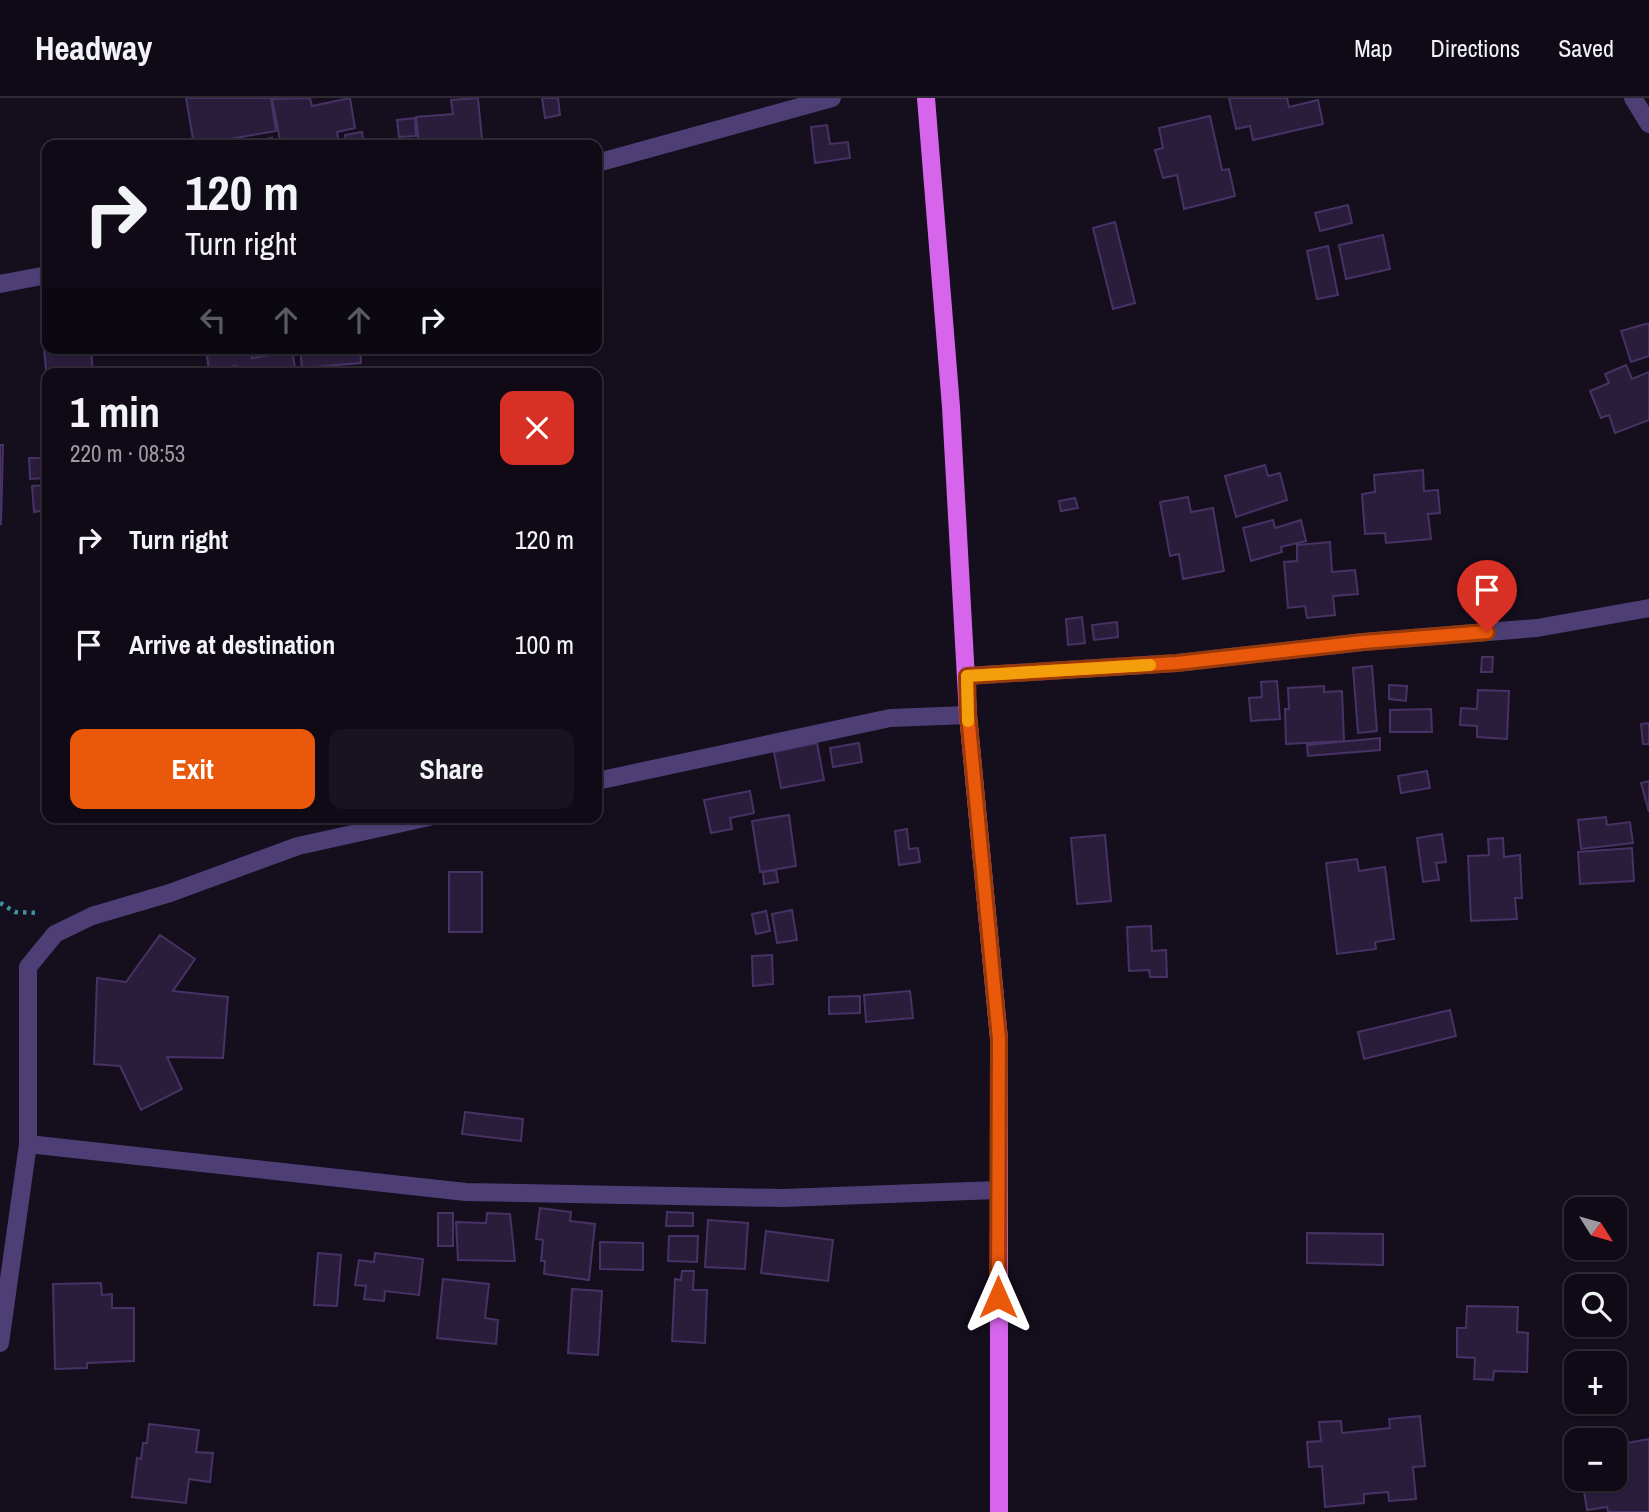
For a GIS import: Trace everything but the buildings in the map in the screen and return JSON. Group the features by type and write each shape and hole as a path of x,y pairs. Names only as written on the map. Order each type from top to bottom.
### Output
{"main road":[{"path":"926,98 951,407 968,715 999,1039 999,1512"}],"street":[{"path":"602,162 832,98"},
{"path":"1633,98 1649,124"},
{"path":"0,284 42,276"},
{"path":"967,676 1177,663 1363,642 1537,628 1649,608"},
{"path":"602,780 890,718 968,715"},
{"path":"0,1343 28,1143 28,967 37,952 55,934 92,916 170,893 298,846 402,823"},
{"path":"28,1143 466,1192 783,1198 998,1190"}],"slow traffic":[{"path":"968,721 967,676 1150,665"}],"route":[{"path":"998,1297 999,1039 968,715 967,676 1177,663 1363,642 1487,632"}]}
